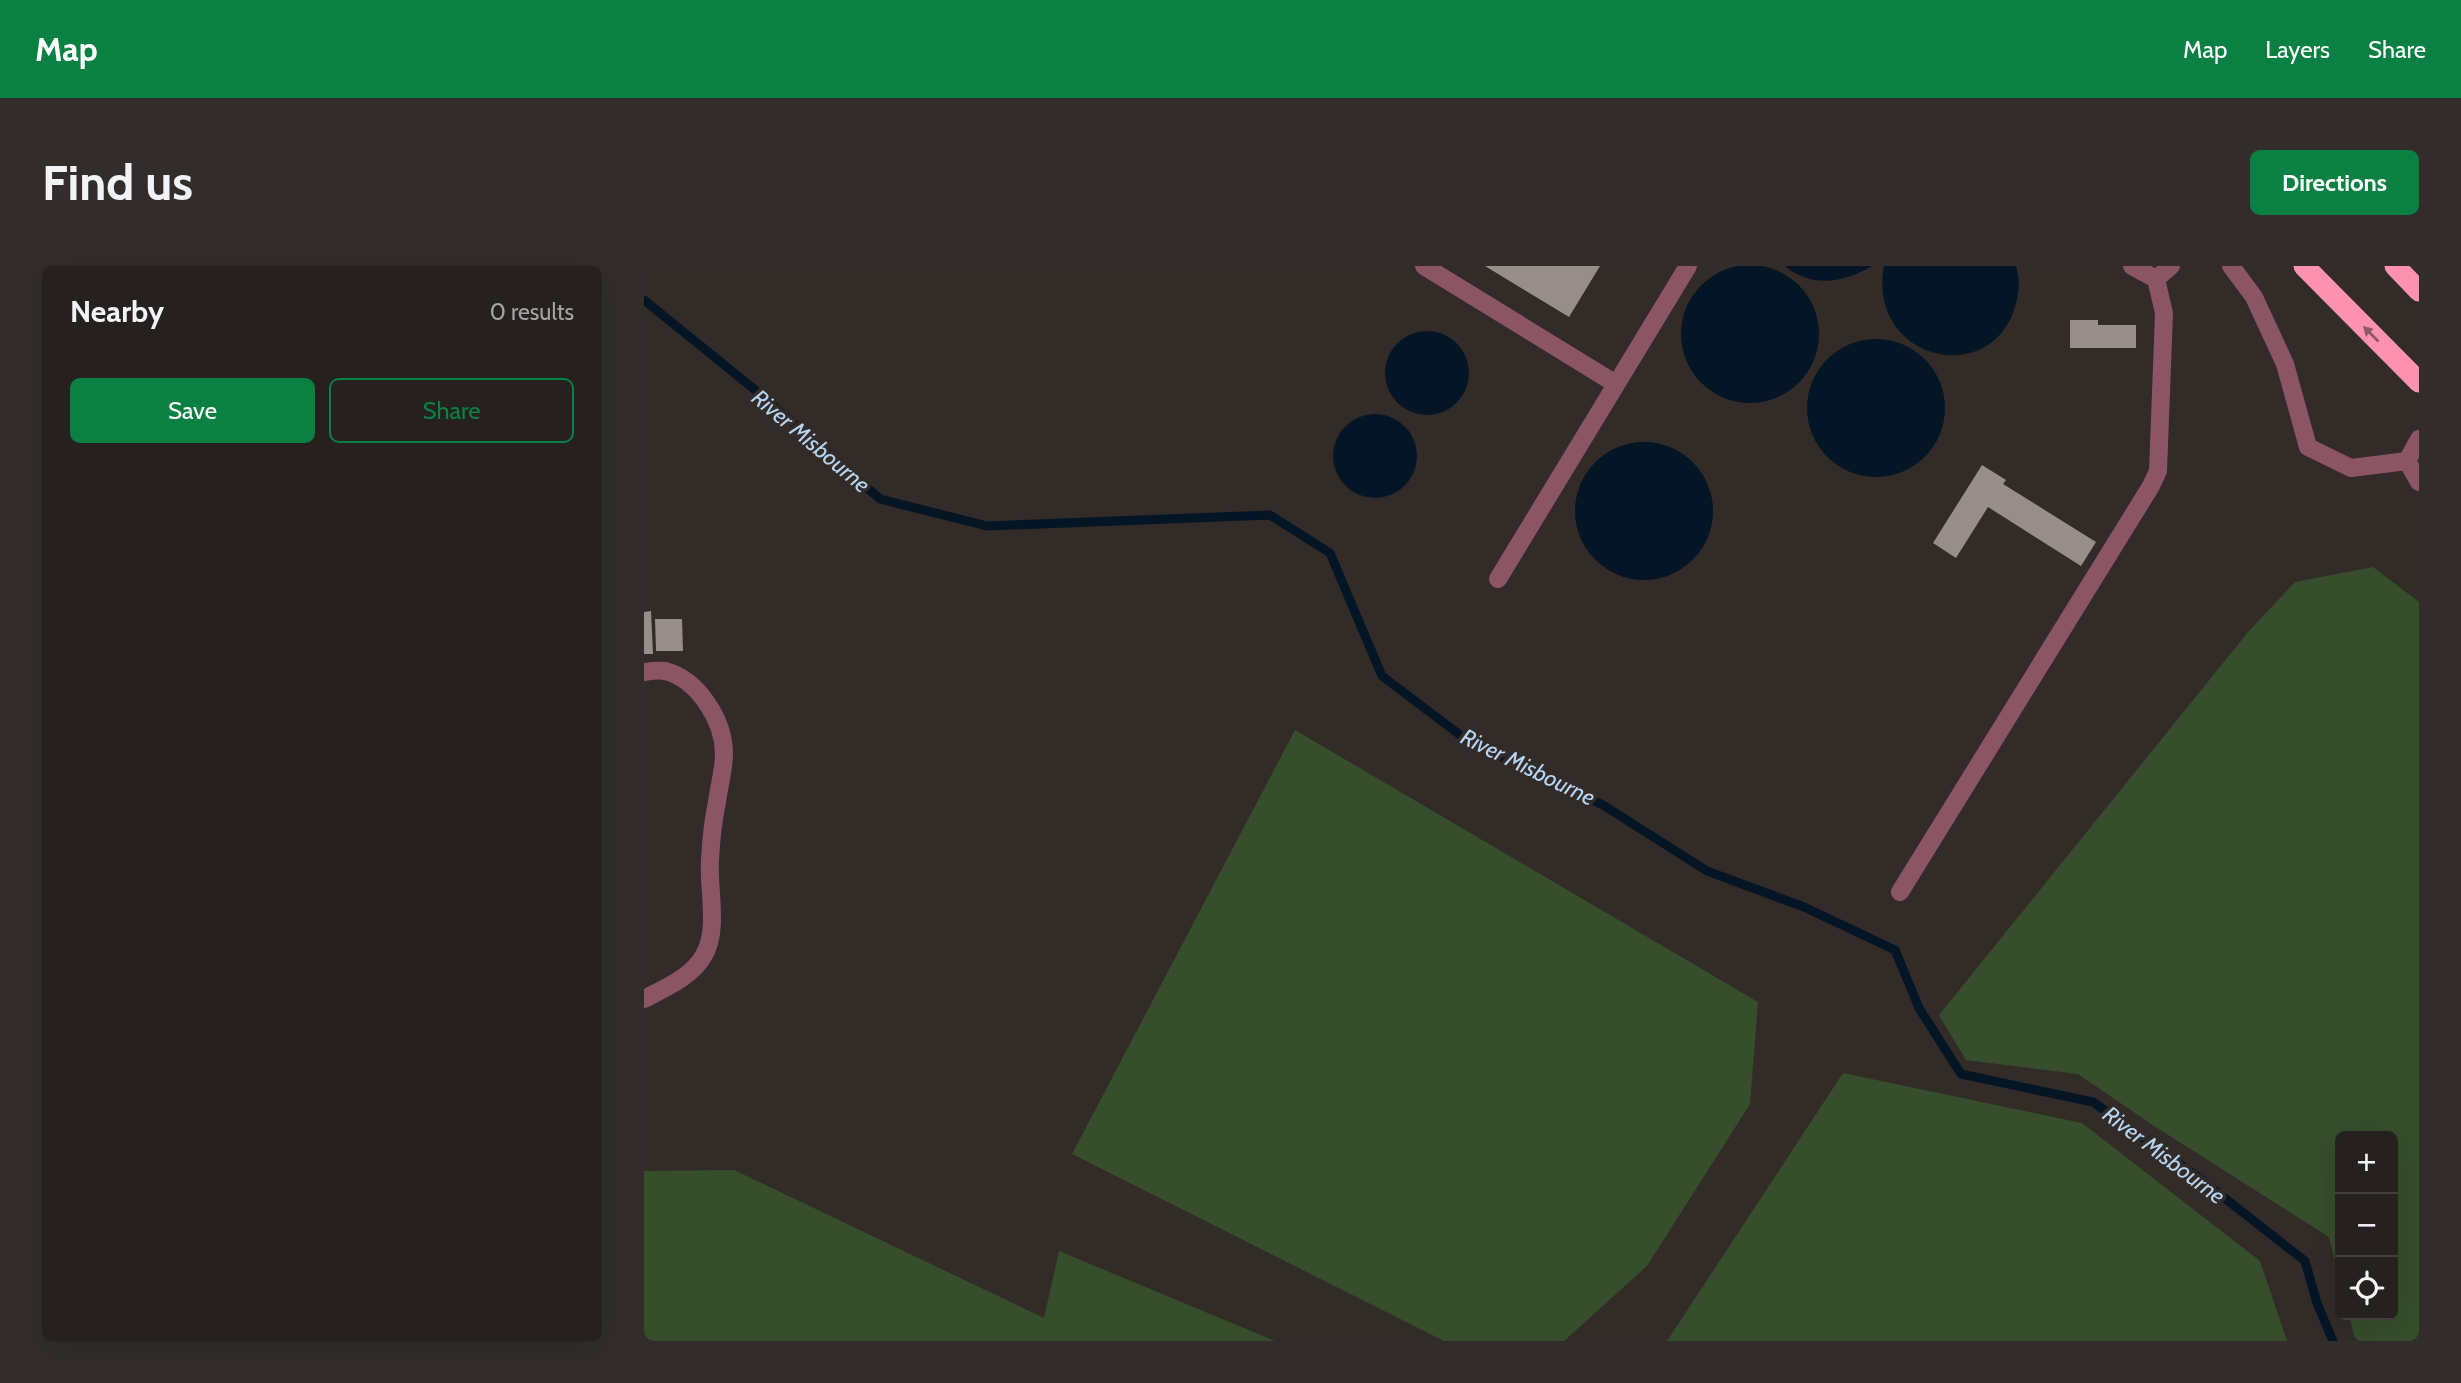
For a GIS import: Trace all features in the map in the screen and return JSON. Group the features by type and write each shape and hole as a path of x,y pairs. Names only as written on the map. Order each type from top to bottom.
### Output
{"highway":[{"path":"2304,266 2419,382"},
{"path":"2395,266 2419,291"}],"street":[{"path":"1424,266 1616,384"},
{"path":"1498,579 1688,266"},
{"path":"1900,892 2158,471 2164,313 2156,279 2132,266"},
{"path":"2156,279 2171,266"},
{"path":"2231,266 2254,298 2285,364 2308,447 2351,468 2407,461"},
{"path":"2407,461 2419,439"},
{"path":"2407,461 2419,482"},
{"path":"644,671 665,671 689,683 705,701 720,728 724,753 712,828 708,884 712,909 711,936 704,956 688,974 644,999"}],"green space":[{"path":"2373,567 2419,602 2419,1341 2359,1341 2354,1336 2350,1320 2398,1320 2398,1131 2335,1131 2335,1261 2329,1237 2154,1126 2078,1074 1966,1060 1939,1015 2248,632 2295,582"},
{"path":"1295,730 1758,1002 1750,1104 1647,1266 1564,1341 1444,1341 1072,1154"},
{"path":"1843,1073 2082,1123 2260,1261 2287,1341 1667,1341"},
{"path":"734,1170 1044,1318 1059,1251 1275,1341 644,1341 644,1171"}],"water":[{"path":"1750,265 1776,271 1798,286 1813,308 1819,334 1813,360 1798,382 1776,397 1750,403 1724,397 1702,382 1687,360 1681,334 1687,308 1702,286 1724,271"},
{"path":"1785,266 1872,266 1851,276 1828,281 1806,278"},
{"path":"1884,266 2016,266 2019,284 2013,313 1998,336 1978,350 1955,355 1931,352 1909,340 1893,322 1883,297"},
{"path":"1427,331 1443,334 1462,350 1469,373 1466,389 1450,408 1427,415 1411,412 1392,396 1385,373 1388,357 1404,338"},
{"path":"1876,339 1902,345 1925,359 1939,382 1945,408 1939,434 1925,457 1902,471 1876,477 1850,471 1827,457 1813,434 1807,408 1813,382 1827,359 1850,345"},
{"path":"1375,414 1391,417 1410,433 1417,456 1414,472 1398,491 1375,498 1359,495 1340,479 1333,456 1336,440 1352,421"},
{"path":"1644,442 1670,448 1693,462 1707,485 1713,511 1707,537 1693,560 1670,574 1644,580 1618,574 1595,560 1581,537 1575,511 1581,485 1595,462 1618,448"}],"building":[{"path":"1485,266 1600,266 1569,317"},
{"path":"2070,320 2098,320 2098,325 2136,325 2136,348 2070,348"},
{"path":"1982,465 2006,480 2003,484 2096,542 2081,566 1988,507 1956,558 1933,543"},
{"path":"651,611 653,654 644,654 644,612"},
{"path":"655,619 682,619 683,651 656,651"}],"waterway":[{"name":"River Misbourne","path":"644,300 754,389 880,499 987,526 1270,515 1330,553 1382,676 1468,741 1603,805 1707,871 1804,907 1895,950 1919,1008 1961,1074 2093,1102 2199,1178 2305,1261 2317,1303 2333,1341"}]}
